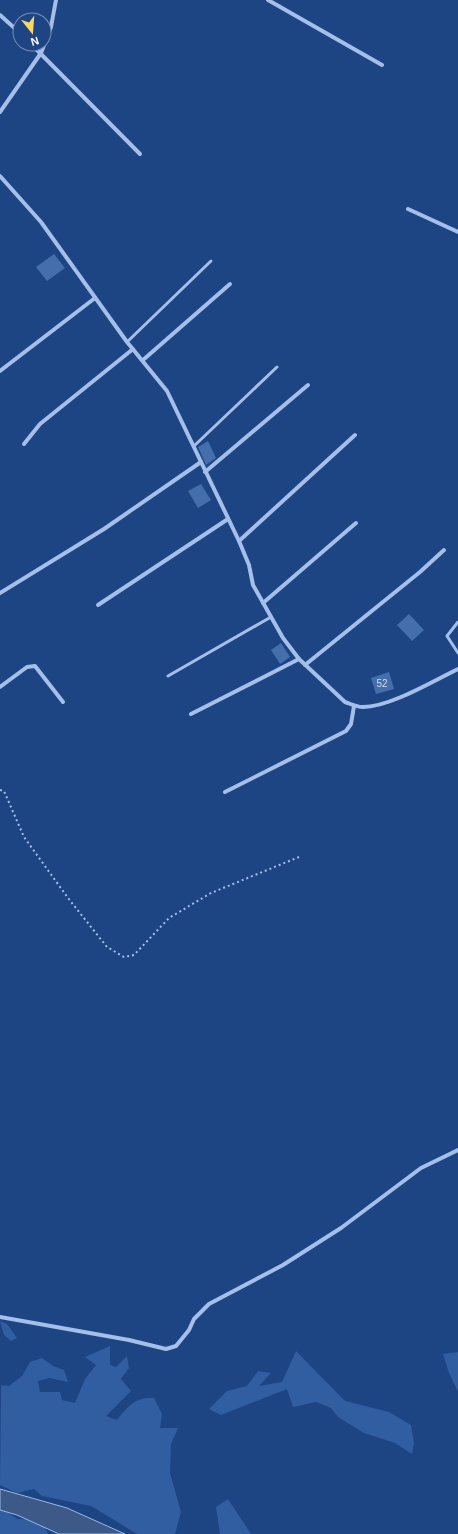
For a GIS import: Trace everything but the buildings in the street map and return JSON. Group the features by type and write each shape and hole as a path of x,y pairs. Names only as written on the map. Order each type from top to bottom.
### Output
{"street":[{"path":"0,112 42,54 51,27 56,0"},
{"path":"268,0 382,65"},
{"path":"0,15 12,26"},
{"path":"42,54 140,154"},
{"path":"0,176 41,222 127,342 143,360 166,391 239,541 248,565 253,585 270,617 299,659 345,702 354,706 364,707 384,704 458,669"},
{"path":"408,210 458,232"},
{"path":"143,360 230,284"},
{"path":"0,371 95,298"},
{"path":"24,444 40,424 133,349"},
{"path":"205,472 308,385"},
{"path":"239,541 355,435"},
{"path":"0,593 104,529 201,462"},
{"path":"98,605 228,518"},
{"path":"263,603 356,523"},
{"path":"305,665 420,572 444,550"},
{"path":"191,714 299,659"},
{"path":"0,687 27,667 35,666 63,702"},
{"path":"225,792 346,730 351,724 354,706"},
{"path":"0,1317 129,1340 166,1349 176,1346 189,1330 194,1319 209,1304 283,1265 342,1228 420,1168 458,1150"}],"lane":[{"path":"127,342 211,261"},
{"path":"194,446 276,367"},
{"path":"168,676 270,617"},
{"path":"458,622 447,636 458,653"}],"path":[{"path":"0,790 4,791 24,837 68,898 108,947 124,957 134,955 170,918 210,893 299,856"}],"shaded area":[{"path":"0,1321 7,1324 17,1338 11,1341 4,1335"},
{"path":"110,1346 110,1365 116,1367 127,1356 129,1368 121,1379 131,1391 106,1416 117,1420 133,1403 142,1399 154,1398 162,1414 160,1428 178,1428 171,1444 170,1473 181,1512 175,1534 137,1534 91,1506 42,1496 34,1489 17,1493 0,1485 1,1385 9,1386 22,1376 30,1362 42,1358 53,1366 64,1370 68,1382 49,1378 38,1381 40,1392 60,1392 62,1400 75,1403 85,1379 96,1365 85,1357"},
{"path":"296,1351 345,1401 389,1412 411,1425 414,1443 412,1454 395,1443 364,1433 338,1417 331,1408 316,1402 293,1407 287,1389 221,1415 209,1409 227,1391 247,1386 258,1371 271,1373 259,1386 282,1382"},
{"path":"458,1352 458,1392 449,1373 443,1354"},
{"path":"0,1489 67,1508 125,1534 59,1534 17,1515 0,1510"},
{"path":"228,1499 251,1534 220,1534 216,1507"},
{"path":"0,1509 3,1509 17,1519 42,1520 48,1534 0,1534"}]}
